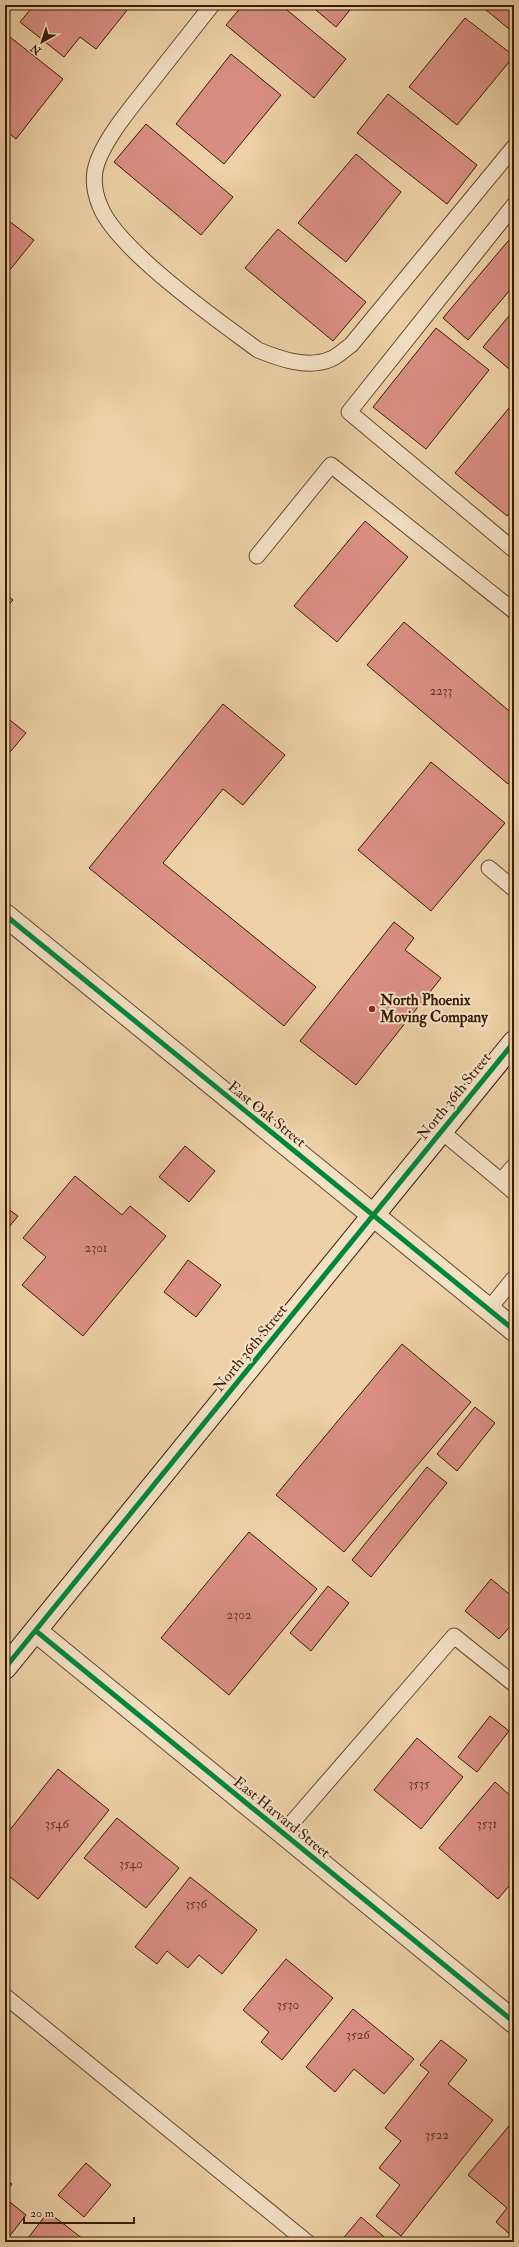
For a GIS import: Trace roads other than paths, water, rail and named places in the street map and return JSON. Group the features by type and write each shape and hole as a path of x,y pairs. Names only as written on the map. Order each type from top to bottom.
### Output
{"street":[{"name":"East Oak Street","path":"5,915 514,1330"},
{"name":"North 36th Street","path":"5,1668 514,1042"},
{"name":"East Harvard Street","path":"36,1631 514,2022"}],"lane":[{"path":"212,5 126,115 103,152 96,169 94,186 100,207 111,225 129,245 149,264 258,350 277,358 297,362 316,363 331,359 351,345 514,147"},
{"path":"514,205 349,412 514,550"},
{"path":"256,556 331,465 514,611"},
{"path":"488,868 514,889"},
{"path":"441,1131 514,1192"},
{"path":"501,1181 514,1166"},
{"path":"489,1310 514,1278"},
{"path":"283,1833 454,1636 514,1684"},
{"path":"5,1996 307,2242"}],"place":[{"name":"North Phoenix Moving Company","path":"372,1009"}]}
